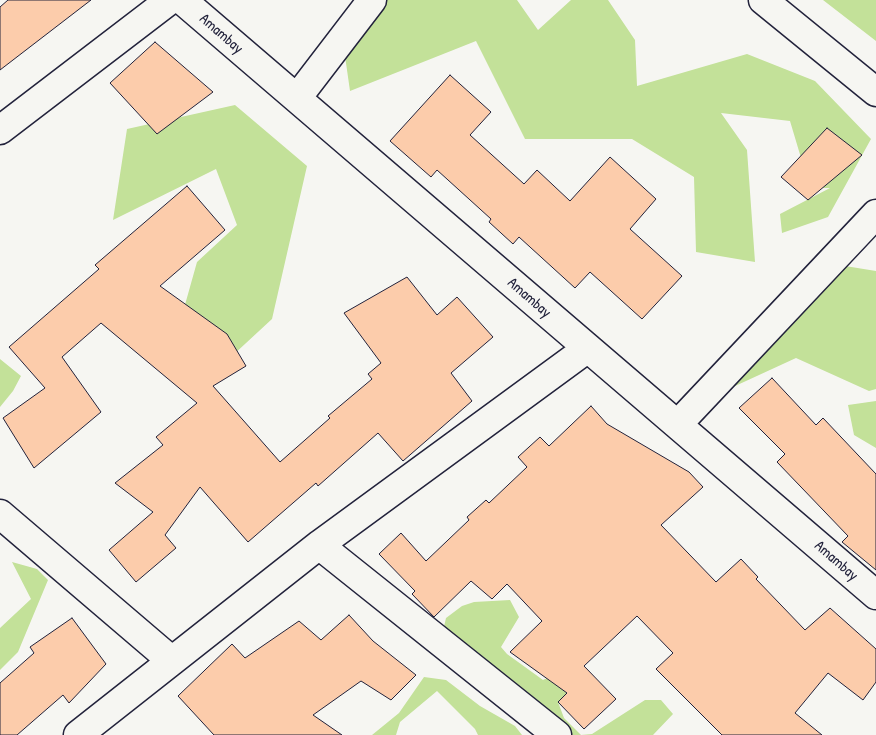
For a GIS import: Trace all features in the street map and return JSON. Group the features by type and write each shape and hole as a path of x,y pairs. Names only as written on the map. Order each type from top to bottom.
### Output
{"street":[{"path":"0,130 170,0"},
{"name":"Amambay","path":"182,0 876,596"},
{"path":"297,98 372,0"},
{"path":"763,0 876,92"},
{"path":"678,424 876,214"},
{"path":"84,734 319,545 588,348"},
{"path":"0,514 172,662"},
{"path":"319,545 557,735"}],"green space":[{"path":"384,0 517,0 538,30 571,0 608,0 635,40 637,86 747,54 815,81 871,139 828,217 782,233 780,214 830,188 810,188 790,121 721,113 747,150 755,262 696,252 694,177 632,139 525,139 476,41 350,91 345,56"},
{"path":"823,0 876,0 876,41"},
{"path":"235,105 307,166 272,319 232,356 181,319 197,262 237,225 216,169 113,220 127,129"},
{"path":"839,265 876,271 876,389 869,391 796,358 696,404 710,369"},
{"path":"0,359 21,376 13,391 0,407"},
{"path":"876,401 876,448 854,435 848,405"},
{"path":"12,562 37,569 48,580 18,652 0,670 0,628 31,599"},
{"path":"510,600 519,617 501,647 507,654 543,680 560,672 572,689 558,702 564,718 581,735 569,735 443,631 446,618 462,606 474,602"},
{"path":"424,677 446,680 480,706 515,726 522,735 478,735 475,729 437,691 400,722 396,735 372,735 399,713"},
{"path":"645,700 661,700 673,714 653,735 581,735 592,734"}],"building":[{"path":"8,0 91,0 0,70 0,7"},
{"path":"155,42 213,92 157,134 110,83"},
{"path":"450,75 491,112 470,135 524,184 537,170 570,201 610,157 656,199 630,229 682,276 642,319 590,272 575,288 519,237 513,244 489,222 491,219 437,170 431,177 390,141"},
{"path":"827,128 862,155 808,200 781,177"},
{"path":"187,186 225,230 160,286 227,334 246,366 213,386 280,462 330,418 328,416 372,379 368,374 381,363 344,313 407,277 437,315 457,297 493,337 451,373 472,401 403,461 378,433 318,486 316,483 248,542 200,487 165,535 176,548 136,582 109,550 153,512 115,483 163,445 156,437 197,403 101,323 62,357 101,412 34,468 3,418 45,388 9,347 99,269 95,265"},
{"path":"772,378 816,425 823,418 876,474 876,570 842,542 848,536 777,462 785,454 739,408"},
{"path":"591,406 607,424 689,472 703,487 661,525 716,582 741,559 758,577 756,579 805,630 830,608 876,649 876,682 863,700 828,673 795,713 822,735 722,735 656,669 673,653 637,616 584,666 616,699 584,729 558,702 567,693 510,652 542,621 507,584 492,599 471,581 434,617 412,594 415,591 379,554 401,533 426,561 469,520 467,517 486,500 489,503 527,467 518,457 540,437 549,446"},
{"path":"349,615 373,641 416,675 391,700 361,681 313,715 342,735 214,735 178,696 232,644 245,658 299,621 321,640"},
{"path":"72,618 106,664 69,703 63,695 17,735 0,735 0,683 34,653 30,647"}]}
